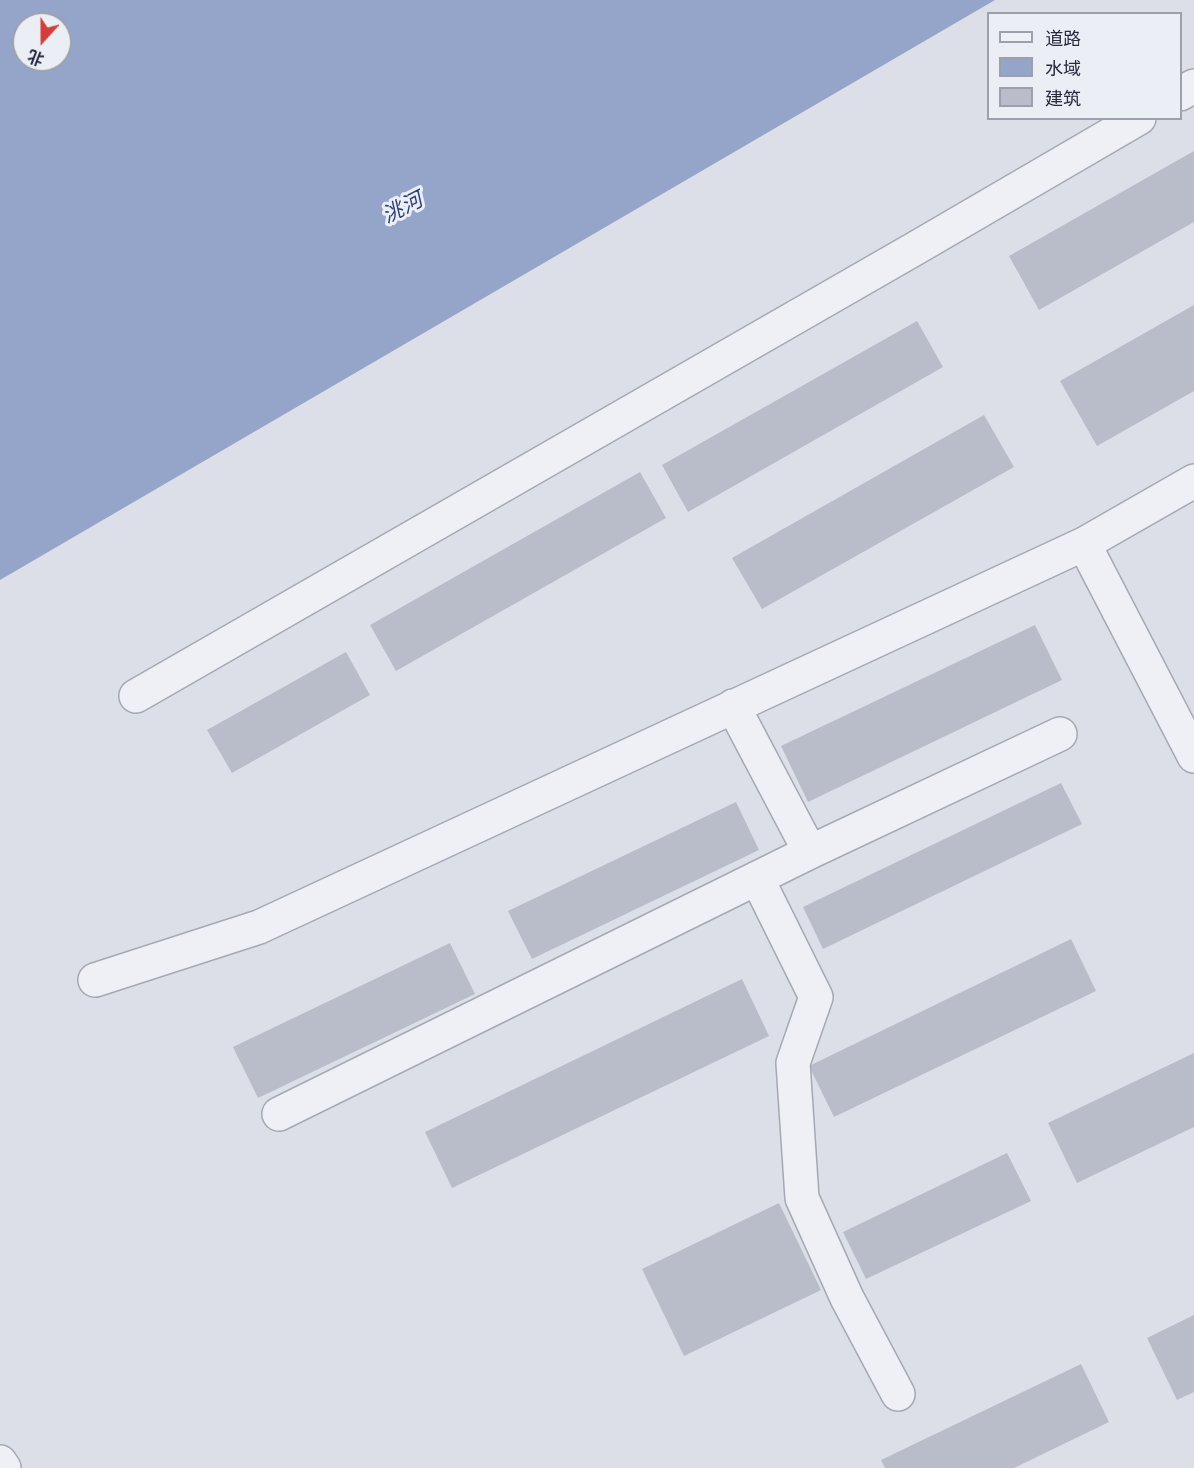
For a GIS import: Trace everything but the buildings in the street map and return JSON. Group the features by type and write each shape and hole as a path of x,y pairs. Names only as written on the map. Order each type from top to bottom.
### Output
{"street":[{"path":"136,696 1136,120"},
{"path":"96,980 259,927 1084,544 1194,481"},
{"path":"1084,544 1194,756"},
{"path":"733,706 810,852"},
{"path":"279,1114 810,852 1060,734"},
{"path":"757,878 816,997 793,1063 802,1198 847,1298 898,1394"},
{"path":"0,1462 4,1468"}],"water":[{"name":"洮河","path":"0,0 995,0 0,580"}]}
